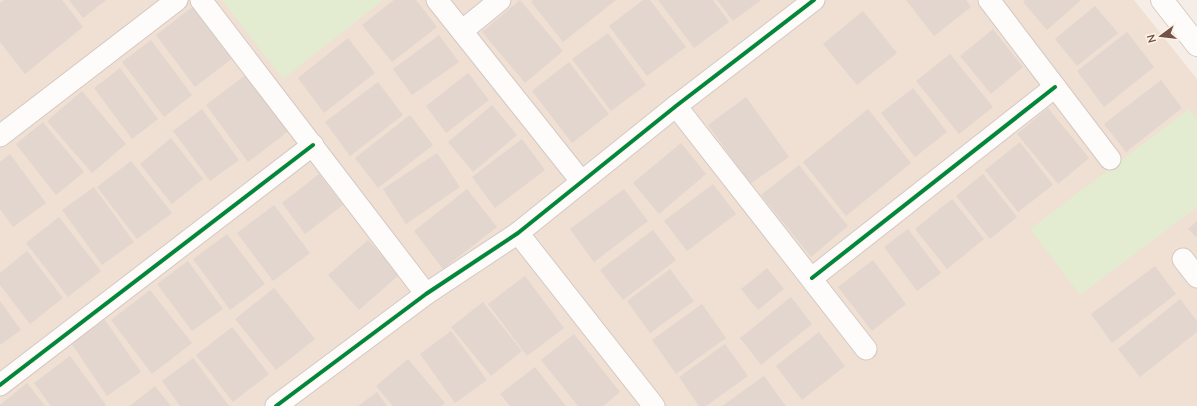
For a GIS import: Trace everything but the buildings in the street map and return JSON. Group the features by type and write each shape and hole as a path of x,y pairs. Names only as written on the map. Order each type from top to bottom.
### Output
{"street":[{"path":"0,136 177,0"},
{"path":"201,0 426,294"},
{"path":"437,0 581,181"},
{"path":"462,31 500,0"},
{"path":"276,406 426,294 518,233 676,106 814,0"},
{"path":"989,0 1110,159"},
{"path":"1162,0 1197,45"},
{"path":"812,278 1055,87"},
{"path":"676,106 866,349"},
{"path":"0,385 313,145"},
{"path":"518,233 651,405"},
{"path":"1183,260 1197,277"}],"shaded area":[{"path":"0,0 1134,0 1197,79 1197,406 0,406"}],"green space":[{"path":"222,0 383,0 283,79"},
{"path":"1189,109 1197,120 1197,207 1080,295 1030,229"}],"cycle path":[{"path":"276,406 426,294 518,233 676,106 814,0"},
{"path":"812,278 1055,87"},
{"path":"0,385 313,145"}]}
